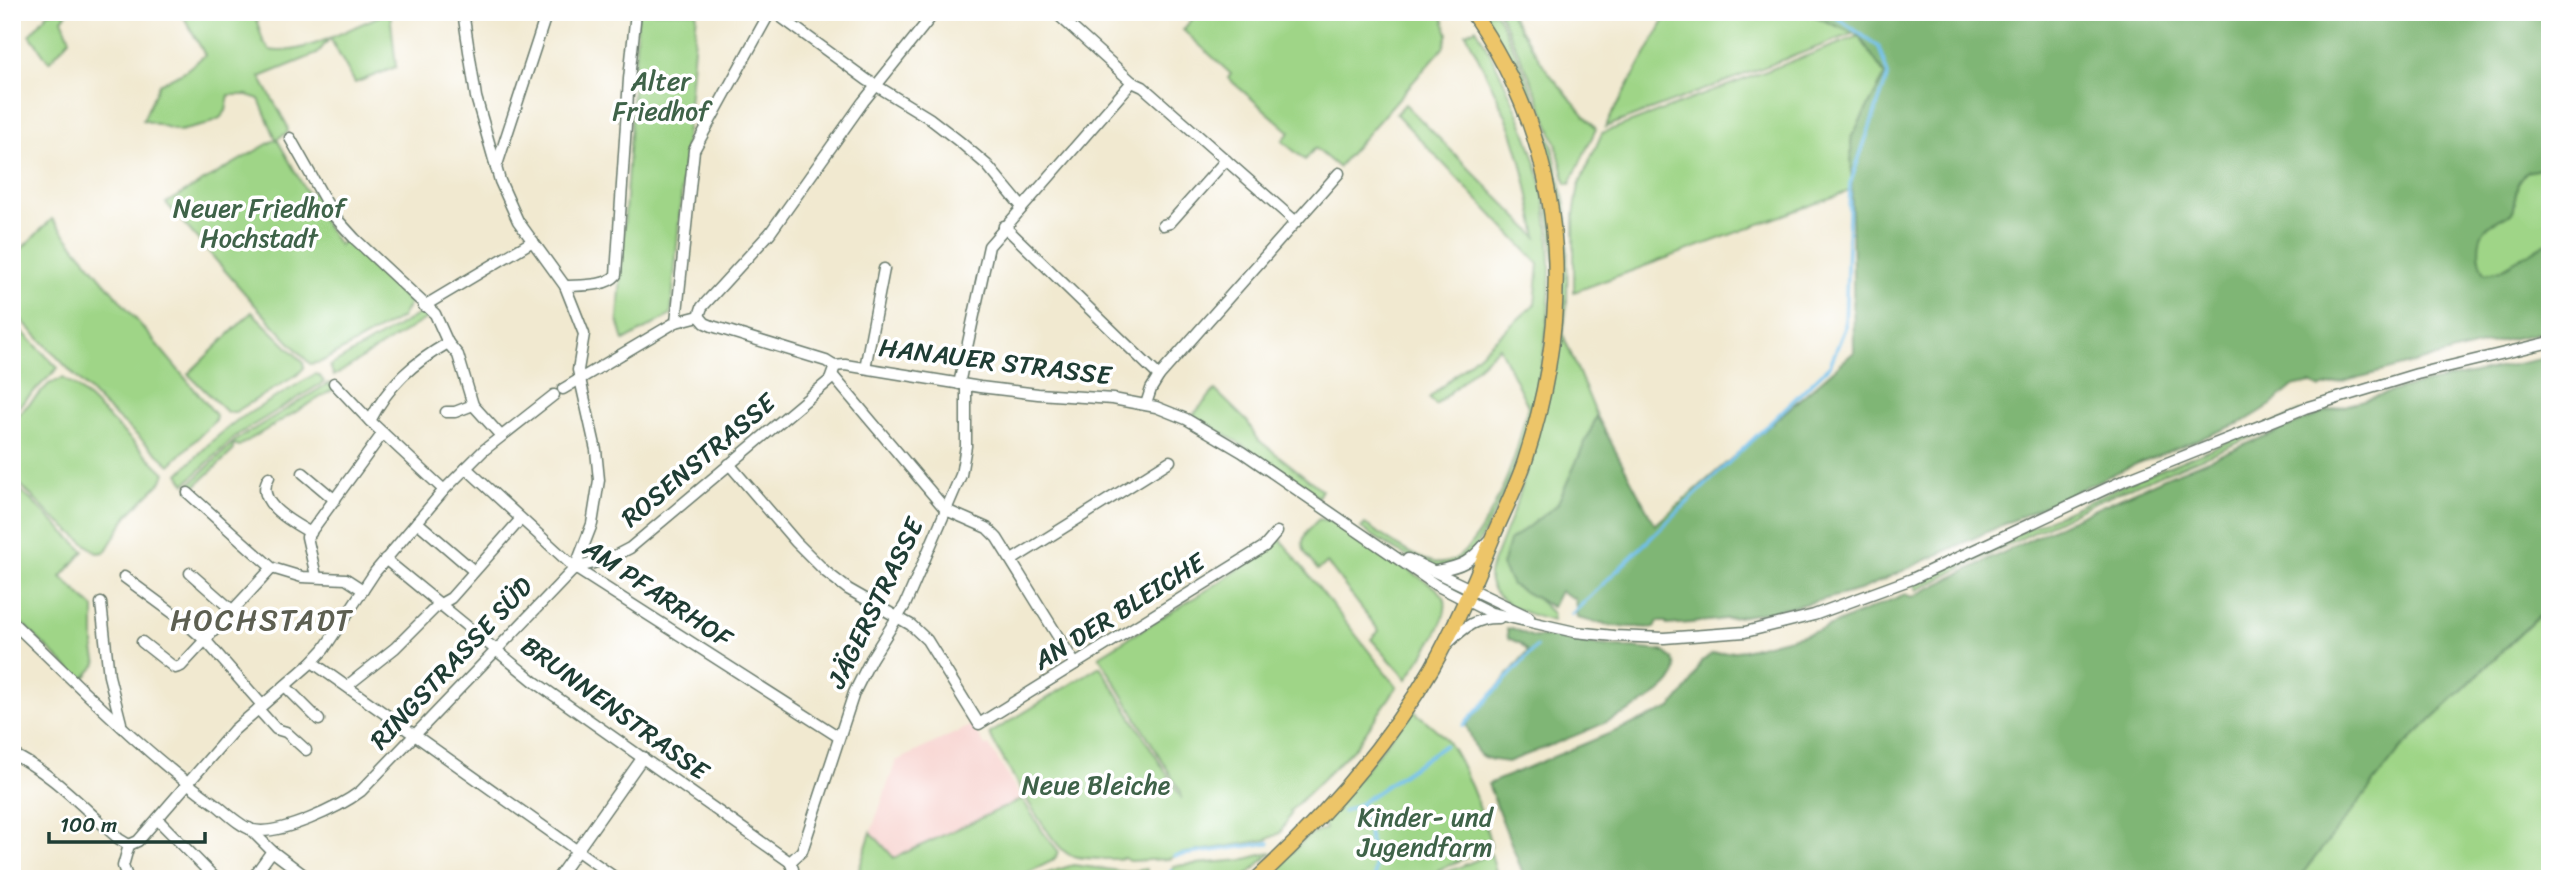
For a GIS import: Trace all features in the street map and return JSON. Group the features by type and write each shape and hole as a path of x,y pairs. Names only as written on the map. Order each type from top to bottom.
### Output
{"main road":[{"path":"1257,879 1308,830 1348,786 1409,705 1442,648 1468,595 1525,461 1538,411 1552,333 1556,258 1552,207 1536,139 1506,67 1472,12"}],"street":[{"name":"RINGSTRASSE SÜD","path":"249,828 268,830 332,810 361,791 575,568 592,524 599,480 596,450 578,366 584,334 565,286 512,209 496,167 476,97 463,12"},
{"path":"496,167 547,12"},
{"path":"565,286 604,282 614,279 616,275 636,12"},
{"path":"676,321 694,150 772,12 929,118 968,148 988,165 1022,207"},
{"path":"12,754 42,772 124,842 138,841 220,745 312,662 335,634 385,559 466,468 501,436 580,377 676,321 699,316 702,307 770,233 877,85 935,12"},
{"path":"1055,12 1132,82 1143,87 1296,222"},
{"path":"1075,664 1013,560 991,531 946,510 966,458 963,384 986,253 992,239 1132,82"},
{"path":"290,138 334,216 435,314 448,343 458,355 473,405 501,436"},
{"path":"1163,225 1170,223 1226,160"},
{"path":"1146,404 1150,389 1159,376 1339,173"},
{"path":"1004,226 1159,376"},
{"path":"424,306 533,242"},
{"path":"865,368 884,269"},
{"name":"HANAUER STRASSE","path":"699,316 712,326 826,361 834,371 845,365 963,384 1146,404 1186,419 1242,452 1436,585 1468,595"},
{"path":"1468,595 1492,613 1510,618 1575,632 1638,638 1725,635 1790,623 1903,583 2127,479 2305,408 2428,371 2550,342"},
{"path":"370,421 386,393 403,374 448,343"},
{"name":"ROSENSTRASSE","path":"575,568 609,559 623,552 729,464 834,371"},
{"name":"JÄGERSTRASSE","path":"790,862 802,851 859,681 905,605 946,510 834,371"},
{"path":"334,383 370,421 444,490"},
{"path":"446,412 473,405"},
{"path":"316,576 310,560 307,537 383,433"},
{"path":"1013,560 1170,461"},
{"path":"729,464 796,542 826,572 848,589 897,617"},
{"name":"AM PFARRHOF","path":"466,468 575,568 839,737"},
{"path":"303,473 335,500"},
{"path":"269,477 264,491 266,498 288,518 311,533"},
{"path":"188,493 272,568 302,577 346,579 363,590"},
{"path":"347,687 451,598 520,520"},
{"path":"417,522 474,571"},
{"name":"AN DER BLEICHE","path":"897,617 911,625 931,644 979,724 1265,547 1277,532"},
{"path":"1436,571 1455,568 1472,560 1494,534"},
{"name":"HANAUER STRASSE","path":"1389,551 1436,571 1468,595"},
{"name":"BRUNNENSTRASSE","path":"385,559 535,682 790,862"},
{"path":"142,642 175,668 181,666 272,568"},
{"path":"190,573 233,611"},
{"path":"124,577 206,641 276,729 285,732 306,750"},
{"path":"1468,595 1540,623"},
{"path":"101,603 109,676 122,726"},
{"path":"1442,648 1463,628 1478,620 1485,617 1510,618"},
{"path":"12,622 122,726 189,784 249,828 272,851 309,879"},
{"path":"312,662 617,879"},
{"path":"285,686 319,720"},
{"path":"557,879 643,757"},
{"path":"158,820 216,879"},
{"path":"124,842 123,866 128,879"},
{"path":"252,879 272,851"},
{"path":"790,862 793,869 792,879"}],"shaded area":[{"path":"972,725 985,746 989,745 1022,799 894,858 871,832 896,761"}],"green space":[{"path":"49,12 68,12 62,19 70,39 49,62 30,35"},
{"name":"Neuer Friedhof Hochstadt","path":"181,12 254,12 263,41 270,50 299,49 330,38 317,54 260,77 287,125 288,132 277,139 307,193 315,192 328,213 322,220 339,245 347,239 410,303 401,318 321,362 310,364 166,203 276,139 259,99 247,95 229,95 226,111 220,118 205,125 180,131 143,120 159,84 185,71 205,55"},
{"path":"390,12 396,67 355,83 330,38"},
{"name":"Alter Friedhof","path":"638,12 697,12 671,315 624,341 618,320"},
{"path":"1198,12 1441,12 1448,34 1443,48 1338,167 1315,148 1305,160 1282,141 1290,132 1228,78 1231,74 1183,30"},
{"path":"1487,12 1494,12 1498,16 1526,76 1552,145 1568,219 1567,302 1563,335 1597,416 1557,505 1509,541 1512,585 1535,597 1552,613 1553,621 1522,611 1502,600 1490,583 1489,573 1530,461 1560,305 1540,136 1522,89 1481,19"},
{"path":"1499,12 1509,12 1548,72 1596,129 1570,184 1566,184 1556,143 1529,75"},
{"path":"1669,12 1805,12 1855,33 1605,127"},
{"path":"1805,12 2550,12 2550,167 2526,172 2518,183 2512,213 2486,228 2479,251 2485,273 2498,271 2550,243 2550,331 2485,344 2320,388 2311,383 2292,387 2271,405 2245,421 2131,466 1863,589 1742,616 1667,625 1666,622 1658,622 1655,628 1610,626 1577,618 1575,599 1560,591 1552,607 1512,585 1502,566 1509,541 1557,505 1597,416 1655,525 1854,352 1851,138 1885,75 1859,36"},
{"path":"1476,28 1510,94 1536,163 1546,210 1550,259 1548,311 1542,363 1531,414 1496,510 1473,551 1458,562 1439,568 1410,558 1361,528 1365,524 1422,559 1441,563 1453,560 1476,538 1495,503 1514,458 1528,406 1499,347 1436,405 1429,398 1535,304 1539,264 1396,114 1405,104 1537,237 1529,195 1510,126 1466,33"},
{"path":"1859,36 1885,75 1851,138 1852,190 1574,292 1574,215 1579,185 1602,133"},
{"path":"2550,167 2550,243 2498,271 2485,273 2479,250 2480,239 2486,228 2512,213 2518,183 2526,172"},
{"path":"52,219 216,415 215,421 170,465 103,405 12,310 12,258"},
{"path":"252,312 303,362 304,368 297,375 235,412 227,412 188,374"},
{"path":"424,313 427,318 334,376 330,366"},
{"path":"12,321 58,368 12,413"},
{"path":"2550,357 2550,612 2537,617 2400,750 2298,879 1525,879 1488,784 1671,708 1690,685 1702,661 1712,654 1744,650 1821,630 1905,594 1912,597 2068,521 2322,413 2403,388"},
{"path":"315,374 324,382 237,435 185,484 179,474 212,441 236,421"},
{"path":"63,378 78,388 165,473 162,481 128,515 105,552 97,553 49,514 12,476 12,421 49,384"},
{"path":"329,383 334,389 239,446 233,444 233,451 188,490 188,486 236,440"},
{"path":"1215,390 1248,422 1256,438 1322,490 1318,497 1193,415"},
{"path":"2303,411 2305,415 2097,501 1917,590 1914,582 2128,483"},
{"path":"12,482 84,551 61,577 94,608 94,650 97,664 82,681 12,614"},
{"path":"1319,519 1334,521 1436,588 1444,597 1444,616 1426,651 1407,679 1371,639 1379,631 1327,563 1318,570 1307,556 1304,538"},
{"name":"Neue Bleiche","path":"1281,540 1397,687 1356,746 1290,811 1291,814 1280,833 1266,840 1180,854 1169,859 1129,861 1124,858 1097,859 1070,855 1061,848 1039,819 989,734 1100,666 1181,797 1181,792 1099,656 1220,582"},
{"path":"2550,612 2550,879 2298,879 2400,750 2538,617"},
{"path":"1512,628 1533,637 1553,637 1588,644 1663,651 1674,663 1675,674 1663,690 1646,702 1598,726 1508,762 1487,758 1478,753 1466,725 1528,651 1520,643 1508,638 1507,629"},
{"name":"Kinder- und Jugendfarm","path":"1413,710 1442,735 1457,757 1478,804 1491,847 1438,870 1438,876 1491,854 1498,879 1265,879 1308,836 1325,829 1322,822"},
{"path":"1022,799 1058,851 1052,861 1015,879 856,879 871,832 894,858"},
{"path":"1272,852 1243,879 1170,879 1173,866 1242,860"},
{"path":"1073,865 1127,872 1146,869 1149,879 1029,879"}],"waterway":[{"path":"1572,614 1830,365 1845,328 1850,184 1888,75 1879,47 1829,12"},
{"path":"1463,726 1536,647"},
{"path":"1343,812 1361,803 1445,745"},
{"path":"1361,803 1375,861 1375,879"},
{"path":"1174,856 1269,843"},
{"path":"1168,879 1171,871"}],"district":[{"name":"HOCHSTADT","path":"262,620"}]}
